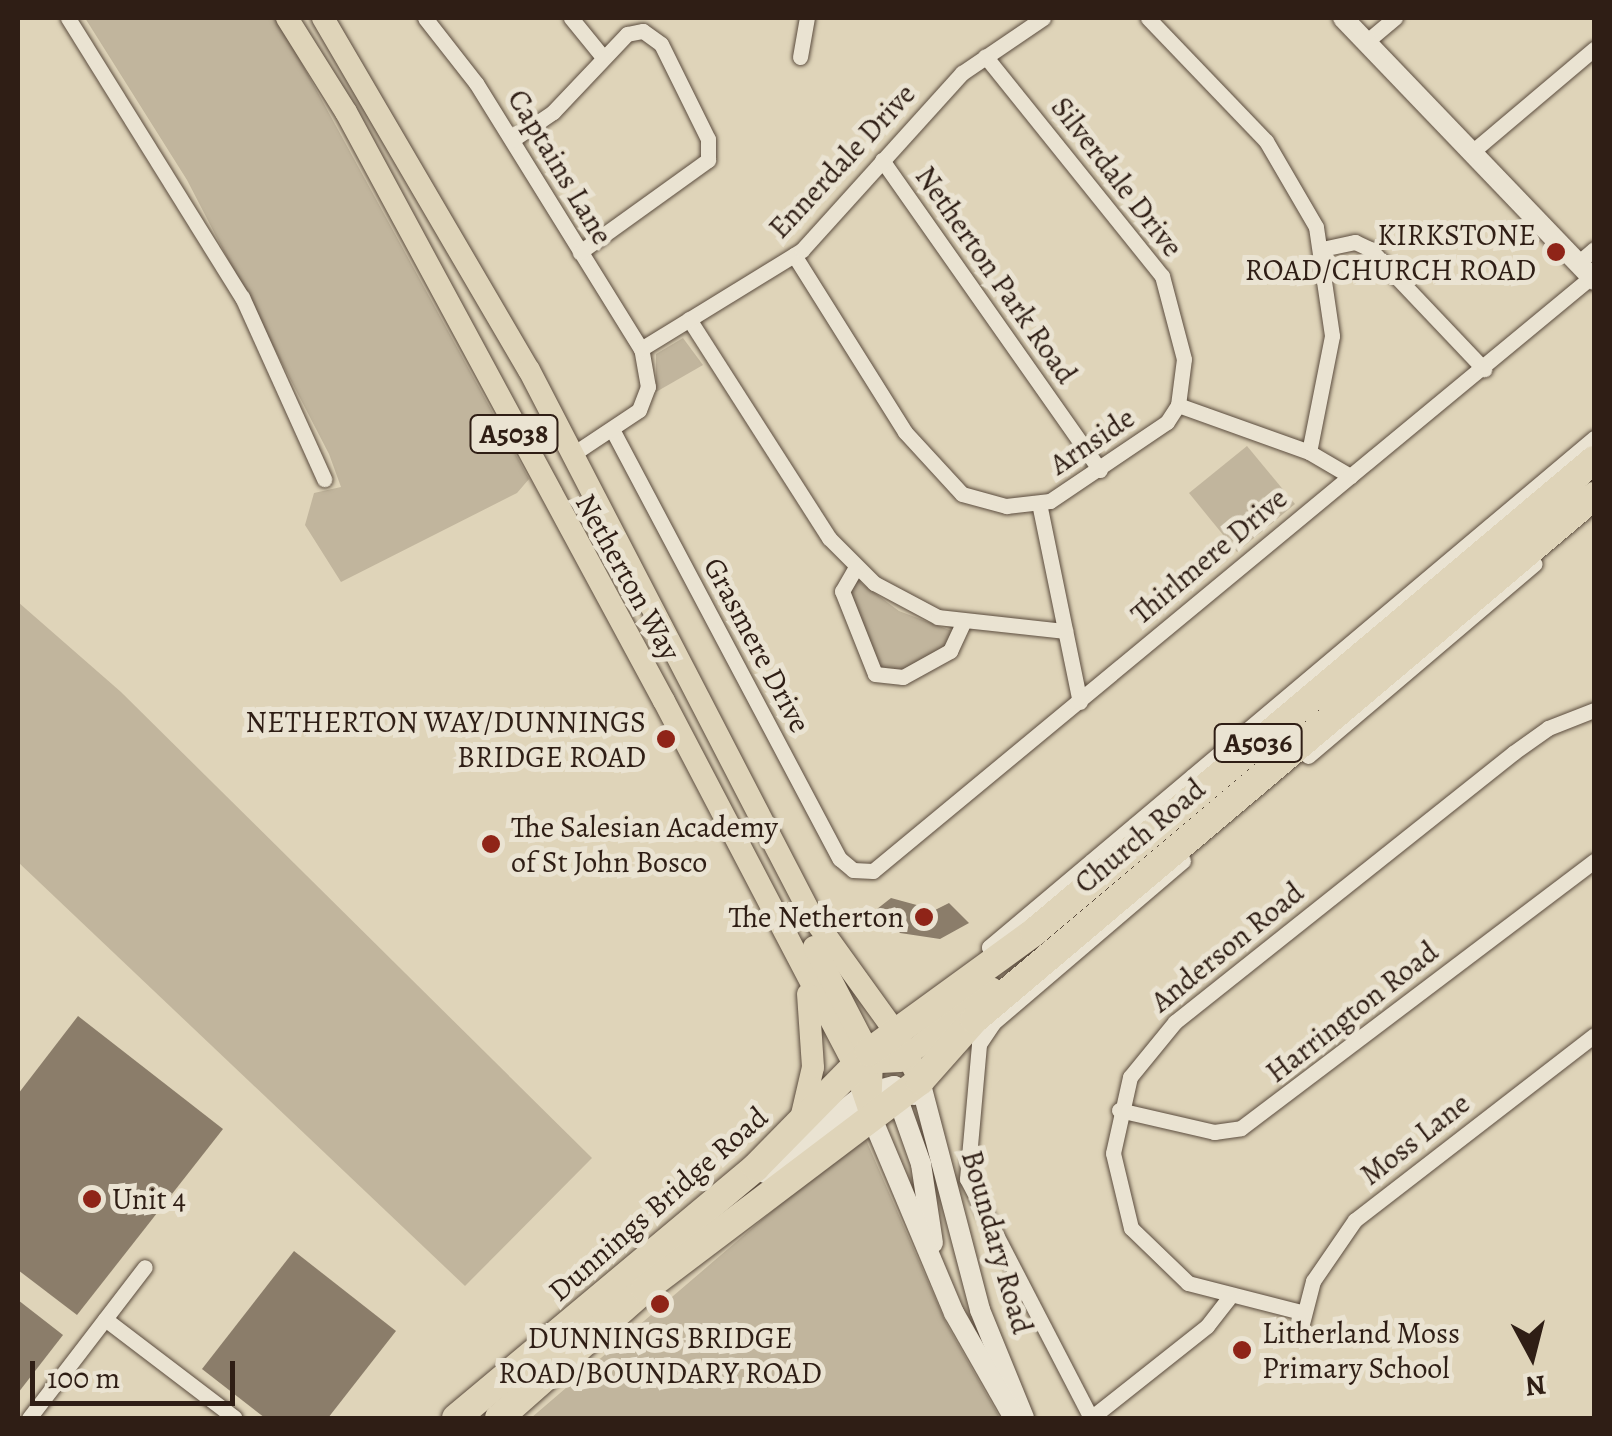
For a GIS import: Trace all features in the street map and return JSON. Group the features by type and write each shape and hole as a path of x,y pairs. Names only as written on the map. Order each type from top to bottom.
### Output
{"highway":[{"name":"Church Road","path":"883,1074 994,961 1563,475 1594,460"},
{"name":"Church Road","path":"883,1074 1041,962 1594,496"},
{"name":"Dunnings Bridge Road","path":"456,1418 800,1124 883,1074"},
{"name":"Dunnings Bridge Road","path":"499,1418 883,1074"}],"main road":[{"name":"Netherton Way","path":"287,18 346,112 806,978 883,1074"},
{"name":"Netherton Way","path":"323,18 573,454 794,882 840,962 883,1074"},
{"path":"794,882 809,937 883,1074"},
{"path":"800,1124 814,1048 806,978"}],"street":[{"path":"68,18 242,297 324,479"},
{"name":"Captains Lane","path":"425,18 512,140 641,349"},
{"path":"571,18 602,56"},
{"path":"800,57 807,18"},
{"name":"Ennerdale Drive","path":"641,349 794,256 984,56 1043,18"},
{"path":"1148,18 1283,163 1322,248 1332,352 1309,452"},
{"path":"1343,18 1588,274"},
{"path":"1366,42 1395,18"},
{"path":"512,140 553,112 602,56 638,24 661,44 710,155 697,173 580,252"},
{"path":"1472,152 1594,50"},
{"name":"Silverdale Drive","path":"984,56 1162,276 1182,339 1178,405"},
{"name":"Netherton Park Road","path":"882,160 1100,470"},
{"path":"1322,248 1355,242 1370,248 1484,369"},
{"name":"Thirlmere Drive","path":"862,872 885,865 1350,476 1484,369 1588,274 1594,249"},
{"path":"794,256 938,476 990,505 1039,503"},
{"path":"689,319 856,567 911,606 964,623 1065,631"},
{"path":"573,454 614,433 645,399 641,349"},
{"name":"Arnside","path":"1080,702 1039,503 1100,470 1158,430 1178,405 1309,452 1350,476"},
{"name":"Grasmere Drive","path":"614,433 840,858 862,872"},
{"name":"Church Road","path":"1563,475 1594,438"},
{"name":"Church Road","path":"1091,1418 967,1179 980,1044 993,1023 1594,513"},
{"path":"856,567 842,590 875,674 903,677 950,651 964,623"},
{"name":"Anderson Road","path":"1228,1299 1158,1262 1132,1228 1113,1153 1119,1110 1150,1045 1513,753 1548,728 1594,710"},
{"name":"Harrington Road","path":"1119,1110 1214,1132 1241,1128 1594,861"},
{"name":"Moss Lane","path":"1300,1335 1301,1312 1330,1248 1355,1220 1594,1035"},
{"path":"696,1216 736,1197 883,1074 921,1164 937,1274"},
{"name":"Boundary Road","path":"883,1074 931,1116 980,1310 1024,1418"},
{"name":"Boundary Road","path":"883,1074 937,1274 1015,1418"},
{"path":"29,1418 145,1266"},
{"path":"1091,1418 1207,1326 1228,1299 1301,1312"},
{"path":"105,1318 235,1418"}],"shaded area":[{"path":"85,18 277,18 529,479 517,493 341,582 305,525 314,493 341,487 329,454 187,180"},
{"path":"683,338 703,365 656,392 656,354"},
{"path":"1247,446 1295,504 1237,552 1189,493"},
{"path":"853,577 899,611 952,631 952,644 903,670 879,670 846,582"},
{"path":"18,602 121,692 592,1158 465,1286 18,862"},
{"path":"863,1133 946,1323 1000,1418 531,1418"}],"building":[{"name":"The Netherton","path":"891,898 935,910 949,903 969,923 940,939 900,933 877,909"},
{"name":"Unit 4","path":"78,1016 223,1129 77,1315 18,1270 18,1094"},
{"path":"294,1251 396,1331 328,1418 265,1418 202,1369"},
{"path":"18,1300 63,1335 18,1393"}],"place":[{"name":"KIRKSTONE ROAD/CHURCH ROAD","path":"1556,252"},
{"name":"NETHERTON WAY/DUNNINGS BRIDGE ROAD","path":"666,739"},
{"name":"The Salesian Academy of St John Bosco","path":"491,844"},
{"name":"The Netherton","path":"924,917"},
{"name":"Unit 4","path":"92,1199"},
{"name":"DUNNINGS BRIDGE ROAD/BOUNDARY ROAD","path":"660,1304"},
{"name":"Litherland Moss Primary School","path":"1242,1350"}]}
